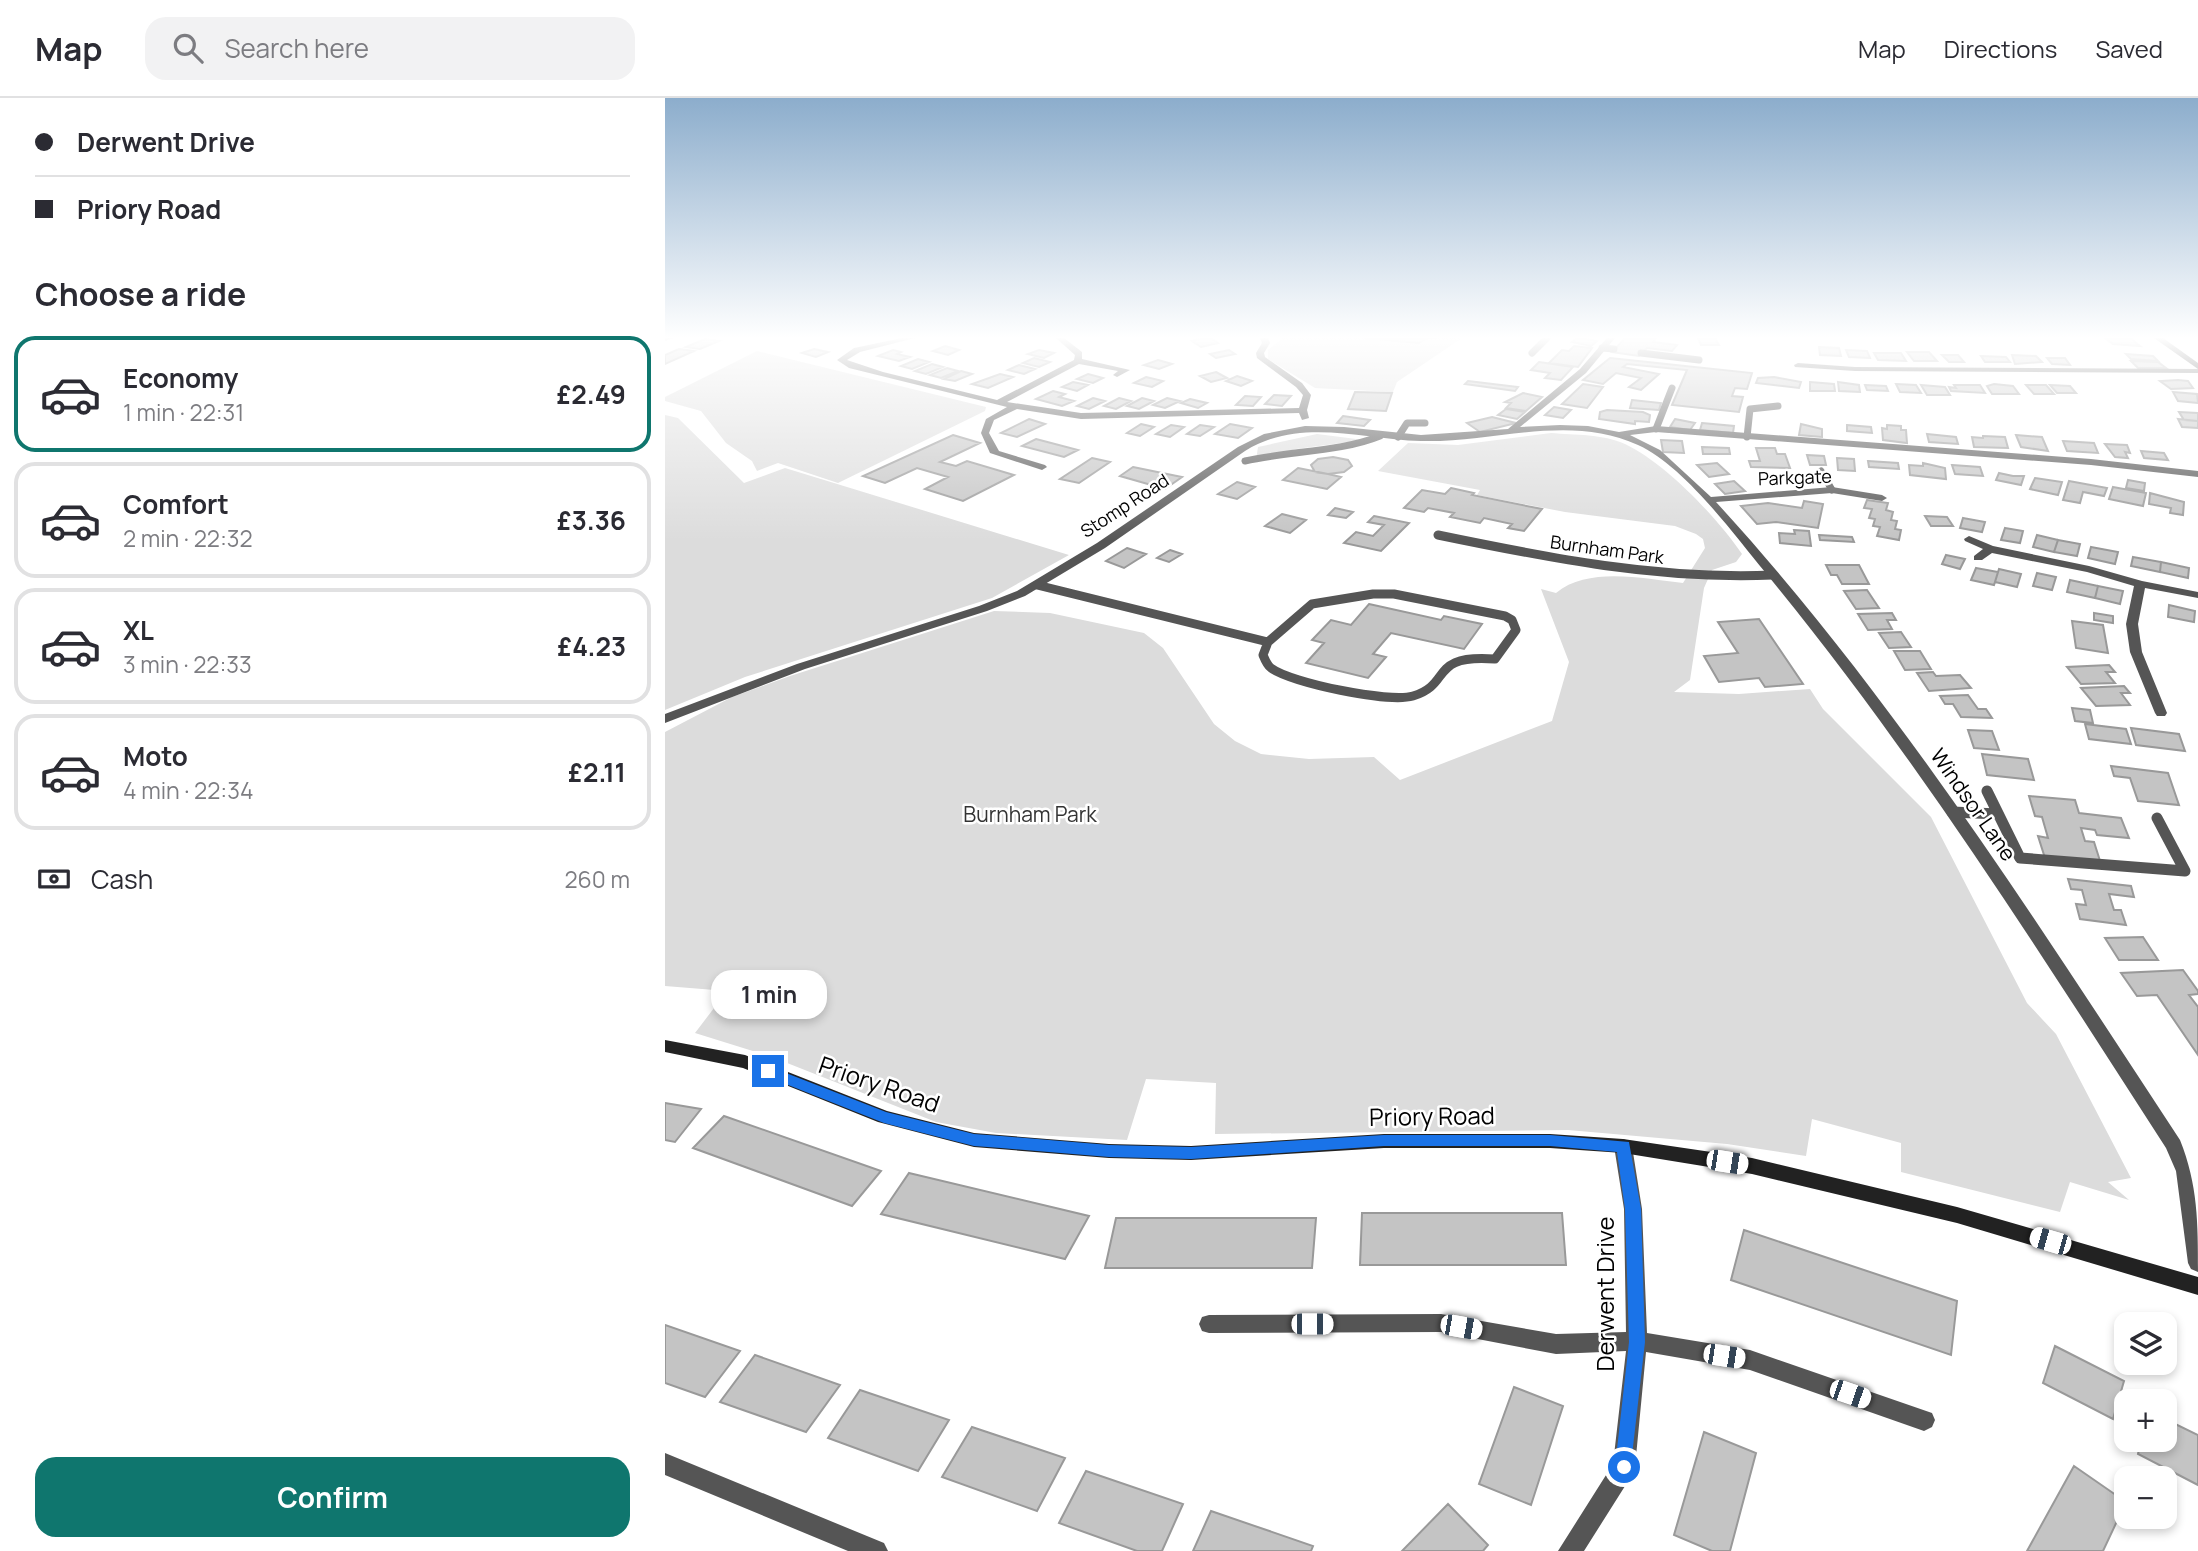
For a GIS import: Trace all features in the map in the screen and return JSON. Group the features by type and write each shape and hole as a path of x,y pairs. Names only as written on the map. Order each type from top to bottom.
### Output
{"street":[{"path":"1011,406 1081,416 1303,410"},
{"path":"1304,406 1308,427"},
{"path":"1512,430 1541,406"},
{"path":"1016,407 990,419 985,433 995,453 1042,467"},
{"path":"1537,409 1542,421 1553,427"},
{"name":"Stomp Road","path":"665,719 749,684 979,610 1037,585 1261,437 1308,427 1380,436 1460,439 1512,430 1553,427 1620,434"},
{"path":"1620,434 1656,429 2091,462 2198,474"},
{"name":"Windsor Lane","path":"1620,434 1647,445 1709,500 1877,705 1952,812 2174,1145 2185,1171 2198,1264"},
{"name":"Parkgate","path":"1709,500 1832,490 1882,498"},
{"path":"1969,539 1990,549 2198,595"},
{"path":"1978,558 1990,549"},
{"path":"2140,584 2132,624 2136,652 2161,713"},
{"name":"Priory Road","path":"665,1046 745,1062 884,1117 974,1140 1109,1151 1191,1153 1384,1140 1550,1140 1623,1146 1752,1166 1944,1212 2198,1286"},
{"name":"Derwent Drive","path":"1570,1551 1624,1467 1637,1342 1633,1209 1623,1146"},
{"path":"1209,1324 1441,1323 1556,1344 1637,1342 1750,1360 1924,1420"},
{"path":"665,1464 876,1551"}],"lane":[{"path":"1656,429 1665,406"},
{"path":"1747,437 1750,409 1778,406"},
{"path":"1398,437 1407,423 1425,423"},
{"path":"1245,461 1285,452 1365,442 1380,436"},
{"path":"1821,471 1832,490"},
{"name":"Burnham Park","path":"1438,535 1564,561 1698,578 1773,575"},
{"path":"1037,585 1268,642"},
{"path":"1373,594 1394,594 1505,616 1512,620 1516,630 1495,659 1465,656 1454,659 1421,693 1392,698 1282,674 1269,667 1263,655 1268,642 1312,604 1373,594"},
{"path":"1987,791 2020,858 2185,871 2157,818"},
{"path":"1952,812 1998,814"}],"green space":[{"path":"682,406 986,407 985,411 838,483 778,463 757,471 752,461 726,443 701,411"},
{"path":"665,415 678,418 744,483 785,468 1069,555 992,598 745,677 665,710"},
{"name":"Burnham Park","path":"1551,433 1608,438 1625,444 1673,477 1705,508 1731,539 1742,554 1736,562 1712,570 1704,588 1690,680 1674,692 1739,694 1810,689 1823,709 1931,817 2027,1003 2056,1034 2131,1178 2108,1182 2129,1200 2070,1182 2060,1212 1901,1172 1901,1143 1812,1119 1806,1156 1727,1144 1568,1130 1215,1134 1216,1083 1146,1079 1127,1140 996,1133 936,1122 772,1057 695,1033 727,991 665,986 665,732 732,697 994,611 1050,613 1144,633 1163,648 1214,724 1235,741 1261,754 1309,759 1374,757 1400,780 1552,721 1569,662 1541,589 1556,593 1584,579 1617,576 1683,583 1705,548 1703,539 1675,526 1565,512 1477,495 1480,490 1378,471 1408,443 1458,445"},
{"path":"1317,434 1364,440 1296,449 1256,460 1258,447"}],"building":[{"path":"1349,406 1388,406 1386,411 1348,409"},
{"path":"1508,406 1532,406 1526,411 1506,408"},
{"path":"1631,406 1660,406 1659,410 1630,408"},
{"path":"1680,406 1741,406 1739,412"},
{"path":"1554,407 1571,410 1563,418 1545,415"},
{"path":"1506,409 1525,412 1517,419 1498,415"},
{"path":"1600,412 1643,412 1650,415 1649,422 1635,421 1635,424 1599,419"},
{"path":"2179,412 2198,413 2198,421 2184,420"},
{"path":"1343,416 1370,420 1364,426 1337,423"},
{"path":"1492,417 1516,423 1480,432 1467,423"},
{"path":"1029,419 1045,424 1017,437 1001,433"},
{"path":"1675,419 1695,423 1690,430 1670,427"},
{"path":"2178,419 2198,421 2198,428 2182,427"},
{"path":"1702,423 1734,426 1733,433 1700,430"},
{"path":"1141,424 1154,427 1140,436 1127,433"},
{"path":"1230,424 1252,428 1238,438 1215,434"},
{"path":"1801,424 1822,429 1822,437 1799,435"},
{"path":"1171,425 1184,427 1170,437 1156,434"},
{"path":"1200,425 1214,427 1200,436 1187,434"},
{"path":"1847,425 1871,427 1872,433 1847,431"},
{"path":"1887,425 1901,426 1901,430 1906,430 1907,443 1883,440 1882,428 1887,429"},
{"path":"1927,434 1956,437 1958,444 1929,442"},
{"path":"953,435 980,443 940,462 956,466 967,461 1014,475 963,501 925,489 948,477 917,468 885,483 863,476"},
{"path":"2016,435 2042,437 2048,451 2021,447"},
{"path":"1972,437 2005,437 2008,448 1974,447"},
{"path":"1036,439 1078,450 1064,457 1022,446"},
{"path":"1661,440 1682,441 1684,453 1663,452"},
{"path":"2063,441 2094,443 2098,453 2067,451"},
{"path":"2105,444 2127,445 2130,453 2125,452 2128,458 2115,457"},
{"path":"1702,447 1729,448 1730,454 1703,454"},
{"path":"1756,448 1775,448 1777,454 1785,454 1790,468 1751,467 1749,461 1760,461"},
{"path":"2141,451 2164,453 2168,460 2144,458"},
{"path":"1807,455 1824,456 1826,465 1810,465"},
{"path":"1333,457 1348,460 1352,466 1344,472 1315,472 1311,465 1318,459"},
{"path":"1092,458 1110,462 1079,483 1060,479"},
{"path":"1837,458 1854,459 1855,471 1838,470"},
{"path":"1868,461 1898,463 1899,469 1869,467"},
{"path":"1717,463 1729,474 1709,477 1697,465"},
{"path":"1923,463 1945,468 1946,479 1910,475 1909,465 1923,466"},
{"path":"1952,465 1980,467 1983,476 1955,474"},
{"path":"1133,467 1182,477 1165,489 1120,476"},
{"path":"1298,468 1341,477 1327,489 1283,480"},
{"path":"1999,473 2024,476 2021,485 1996,480"},
{"path":"2035,478 2062,482 2058,495 2030,489"},
{"path":"2128,480 2145,483 2144,491 2126,488"},
{"path":"1734,481 1745,491 1725,494 1715,484"},
{"path":"2069,481 2107,488 2104,496 2083,492 2080,503 2063,500"},
{"path":"1237,482 1255,487 1237,499 1218,494"},
{"path":"2113,487 2146,493 2143,506 2109,499"},
{"path":"1451,488 1542,509 1524,531 1508,528 1512,524 1484,518 1480,523 1450,517 1454,513 1428,508 1424,512 1404,508 1422,490 1445,494"},
{"path":"2150,493 2184,502 2183,515 2170,513 2171,508 2149,504"},
{"path":"1867,500 1888,503 1886,510 1893,512 1891,520 1897,521 1895,529 1901,530 1899,540 1877,536 1880,527 1873,526 1875,519 1869,518 1872,509 1864,508"},
{"path":"1804,501 1823,504 1818,528 1776,522 1757,524 1741,506 1768,503 1802,508"},
{"path":"1335,508 1353,512 1346,518 1328,515"},
{"path":"1282,514 1306,520 1290,533 1265,526"},
{"path":"1374,516 1409,523 1381,551 1344,543 1356,532 1373,536 1384,525 1368,522"},
{"path":"1925,516 1947,517 1953,526 1931,526"},
{"path":"1963,518 1985,522 1982,532 1960,528"},
{"path":"2005,528 2023,531 2020,543 2001,540"},
{"path":"1794,530 1809,531 1811,546 1780,543 1779,533 1795,534"},
{"path":"1819,535 1852,537 1854,542 1820,540"},
{"path":"2037,535 2058,540 2054,552 2033,547"},
{"path":"2058,540 2080,544 2077,556 2054,552"},
{"path":"2091,547 2118,552 2115,564 2088,558"},
{"path":"1127,548 1146,554 1124,568 1106,561"},
{"path":"1170,550 1182,554 1169,562 1157,558"},
{"path":"1946,555 1965,559 1960,569 1942,564"},
{"path":"2133,557 2161,562 2160,572 2131,566"},
{"path":"2161,562 2189,568 2188,578 2160,572"},
{"path":"1826,565 1859,565 1869,584 1842,584 1837,575 1831,575"},
{"path":"1976,568 1998,572 1994,585 1971,580"},
{"path":"1999,569 2021,574 2017,587 1995,582"},
{"path":"2037,573 2056,577 2052,590 2033,586"},
{"path":"2070,580 2098,586 2095,598 2067,592"},
{"path":"2098,586 2123,591 2120,604 2095,598"},
{"path":"1867,590 1879,608 1856,609 1844,591"},
{"path":"1369,604 1441,620 1444,616 1482,624 1464,649 1391,633 1373,654 1386,657 1368,678 1306,663 1324,643 1312,640 1331,620 1351,625"},
{"path":"2169,605 2195,611 2194,622 2168,617"},
{"path":"1892,613 1896,620 1887,620 1892,629 1868,630 1858,614"},
{"path":"2094,613 2113,616 2113,623 2094,620"},
{"path":"1759,619 1803,684 1765,687 1759,678 1719,682 1704,656 1738,653 1718,622"},
{"path":"2072,621 2103,625 2108,653 2076,648"},
{"path":"1901,632 1911,647 1889,648 1879,633"},
{"path":"1894,651 1920,651 1931,669 1905,670"},
{"path":"2109,665 2115,672 2106,672 2115,683 2081,684 2067,667"},
{"path":"1933,672 1936,676 1960,675 1971,688 1929,691 1917,673"},
{"path":"2124,686 2130,693 2121,693 2130,705 2096,706 2081,688"},
{"path":"1968,695 1978,709 1986,709 1992,718 1961,717 1953,704 1945,704 1940,696"},
{"path":"2072,708 2090,710 2093,723 2075,721"},
{"path":"2085,724 2126,729 2131,744 2089,739"},
{"path":"2131,728 2179,734 2185,751 2136,745"},
{"path":"1968,730 1992,731 1999,750 1974,748"},
{"path":"1982,754 2028,759 2034,780 1987,775"},
{"path":"2111,766 2168,773 2179,805 2138,801 2130,778 2114,776"},
{"path":"2029,796 2075,800 2079,813 2121,818 2129,838 2097,835 2095,830 2081,828 2085,841 2094,842 2101,864 2045,858 2038,836 2048,838 2042,817 2035,816"},
{"path":"2068,879 2131,886 2134,897 2109,894 2114,910 2121,910 2126,925 2080,919 2076,904 2086,905 2082,890 2071,889"},
{"path":"2143,937 2158,960 2119,960 2105,938"},
{"path":"2183,970 2198,991 2198,994 2189,995 2198,1007 2198,1055 2157,995 2137,996 2121,973"},
{"path":"665,1103 701,1109 675,1142 665,1140"},
{"path":"724,1116 881,1171 852,1206 693,1148"},
{"path":"909,1173 1089,1216 1065,1259 881,1214"},
{"path":"1362,1213 1562,1213 1566,1265 1360,1265"},
{"path":"1116,1218 1316,1218 1312,1268 1105,1268"},
{"path":"1744,1230 1957,1301 1951,1355 1731,1280"},
{"path":"665,1325 740,1351 705,1397 665,1383"},
{"path":"2055,1346 2124,1381 2122,1389 2114,1389 2113,1419 2043,1383"},
{"path":"755,1355 840,1385 806,1432 720,1402"},
{"path":"1514,1387 1563,1406 1531,1505 1479,1484"},
{"path":"860,1390 949,1420 918,1471 828,1438"},
{"path":"2177,1425 2198,1435 2198,1485 2177,1474 2177,1466 2161,1466 2138,1454 2177,1452"},
{"path":"972,1427 1065,1458 1037,1511 942,1477"},
{"path":"1704,1432 1756,1453 1730,1551 1712,1551 1674,1535"},
{"path":"2074,1466 2114,1494 2114,1528 2103,1551 2027,1551"},
{"path":"1086,1471 1183,1504 1162,1551 1137,1551 1059,1523"},
{"path":"1448,1504 1488,1545 1483,1551 1402,1551"},
{"path":"1211,1511 1313,1546 1311,1551 1193,1551"}],"route":[{"path":"768,1071 884,1117 974,1140 1109,1151 1191,1153 1384,1140 1550,1140 1623,1146 1633,1209 1637,1342 1624,1467"}]}
